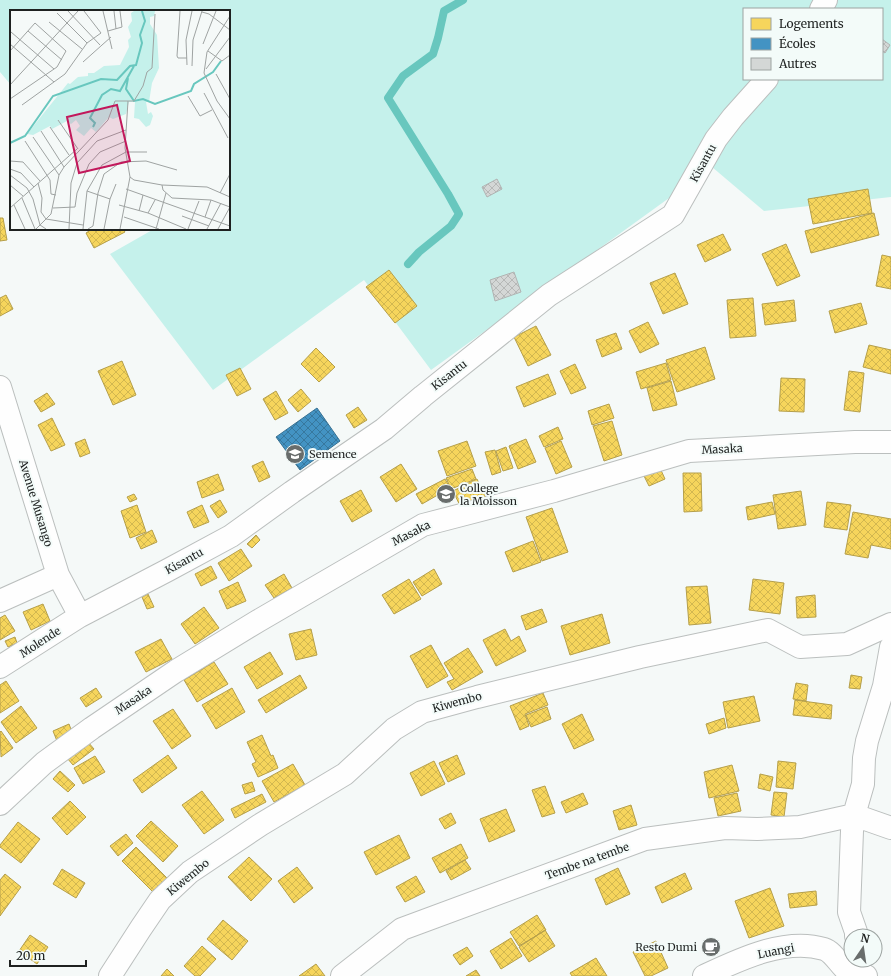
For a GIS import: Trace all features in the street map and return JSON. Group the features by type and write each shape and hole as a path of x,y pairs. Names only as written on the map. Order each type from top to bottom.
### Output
{"street":[{"name":"Kisantu","path":"80,616 231,536 384,429 549,295 673,215 716,139 732,117 766,80"},
{"name":"Avenue Musango","path":"0,387 58,576 80,616"},
{"name":"Masaka","path":"0,804 44,763 92,728 176,671 423,525 554,491 689,451 855,442 891,442"},
{"path":"0,601 58,576"},
{"name":"Molende","path":"0,668 80,616"},
{"name":"Kiwembo","path":"110,976 140,928 160,900 190,872 260,826 345,774 394,729 422,712 632,659 768,630 800,647 847,644 891,624"},
{"path":"855,928 849,912 854,815 863,784 864,758 867,741 884,686 891,647"},
{"path":"854,815 891,828"},
{"name":"Tembe na tembe","path":"342,976 402,930 645,839 725,828 757,829 800,827 854,815"},
{"name":"Luangi","path":"704,976 742,959 785,947 804,946 825,950 855,971"}],"shaded area":[{"path":"0,0 891,0 891,197 764,211 712,167 431,370 364,280 213,390 110,254 152,230 230,230 230,10 10,10 10,84 0,72"}],"building: Logements":[{"path":"868,189 872,213 813,224 808,199"},
{"path":"874,213 879,235 811,253 805,231"},
{"path":"0,218 3,218 7,240 0,241"},
{"path":"90,230 124,230 125,232 94,248 86,233"},
{"path":"723,234 731,250 705,262 697,245"},
{"path":"786,244 800,276 777,286 762,254"},
{"path":"882,255 891,257 891,289 876,286"},
{"path":"389,270 417,306 395,323 366,287"},
{"path":"675,273 688,304 663,314 650,283"},
{"path":"6,295 13,309 0,316 0,298"},
{"path":"753,298 756,336 730,338 727,300"},
{"path":"794,300 796,321 765,325 762,304"},
{"path":"861,303 867,324 835,333 829,311"},
{"path":"648,322 659,344 640,353 629,331"},
{"path":"536,326 551,355 528,366 514,337"},
{"path":"616,333 622,349 602,357 596,340"},
{"path":"869,345 891,350 891,374 863,367"},
{"path":"705,347 715,379 677,392 666,360"},
{"path":"316,348 335,367 319,382 301,364"},
{"path":"122,361 136,395 113,405 98,371"},
{"path":"666,363 671,380 641,389 636,372"},
{"path":"575,364 586,388 571,394 560,371"},
{"path":"240,368 251,389 237,396 226,375"},
{"path":"849,371 864,373 860,412 844,410"},
{"path":"548,374 556,394 524,407 516,387"},
{"path":"781,378 805,379 804,412 779,411"},
{"path":"671,381 677,405 653,411 647,388"},
{"path":"301,389 311,401 298,412 288,400"},
{"path":"276,391 288,413 275,420 263,399"},
{"path":"47,393 55,404 41,412 34,401"},
{"path":"609,404 614,418 592,425 588,411"},
{"path":"358,407 367,420 354,428 346,415"},
{"path":"52,418 65,445 51,451 38,425"},
{"path":"612,421 622,455 604,461 593,426"},
{"path":"558,427 563,439 544,447 539,436"},
{"path":"85,439 90,453 80,457 75,443"},
{"path":"526,439 536,462 518,469 509,446"},
{"path":"467,441 476,466 447,476 438,451"},
{"path":"561,441 572,467 556,474 545,448"},
{"path":"506,447 513,468 503,471 496,451"},
{"path":"495,450 501,472 492,475 485,452"},
{"path":"263,461 270,477 259,482 252,466"},
{"path":"401,464 417,489 396,502 380,477"},
{"path":"660,468 665,479 649,486 644,476"},
{"path":"472,469 476,479 451,489 446,478"},
{"path":"683,473 701,473 702,511 684,512"},
{"path":"218,474 224,490 202,498 197,482"},
{"path":"445,479 450,488 422,504 416,494"},
{"path":"477,479 487,500 463,512 453,491"},
{"path":"361,490 372,511 352,522 340,501"},
{"path":"801,491 806,525 778,529 773,495"},
{"path":"134,494 137,499 130,502 127,497"},
{"path":"220,500 227,512 218,518 210,506"},
{"path":"772,502 775,514 748,520 746,507"},
{"path":"827,502 851,505 847,530 824,527"},
{"path":"137,505 146,532 130,538 121,511"},
{"path":"202,505 209,522 194,528 187,512"},
{"path":"552,508 568,552 542,561 526,517"},
{"path":"853,512 891,519 891,549 871,545 868,558 845,554"},
{"path":"152,530 157,542 141,549 136,538"},
{"path":"256,535 260,540 252,548 247,544"},
{"path":"533,541 541,562 513,572 505,552"},
{"path":"241,549 252,566 229,581 218,563"},
{"path":"211,566 217,578 201,586 195,574"},
{"path":"434,569 442,584 422,596 413,582"},
{"path":"284,574 292,588 274,598 265,585"},
{"path":"409,579 421,599 394,614 382,595"},
{"path":"753,579 784,583 780,614 749,610"},
{"path":"238,582 246,601 227,609 219,591"},
{"path":"707,586 711,623 689,625 686,587"},
{"path":"148,594 154,607 147,609 142,597"},
{"path":"815,595 816,617 797,618 796,597"},
{"path":"43,604 50,621 31,630 23,612"},
{"path":"204,607 219,628 195,644 181,624"},
{"path":"542,609 547,622 526,630 521,616"},
{"path":"602,614 610,643 570,655 561,626"},
{"path":"5,615 15,631 0,640 0,618"},
{"path":"311,629 317,655 296,660 289,634"},
{"path":"505,629 511,641 519,636 526,651 496,666 483,640"},
{"path":"15,637 17,643 8,647 5,641"},
{"path":"161,639 172,659 146,672 135,652"},
{"path":"431,645 448,676 427,688 410,656"},
{"path":"468,648 483,672 452,690 447,682 454,679 444,663"},
{"path":"270,652 283,674 257,689 244,667"},
{"path":"214,662 228,684 197,702 184,680"},
{"path":"300,675 307,688 266,713 258,700"},
{"path":"851,675 862,677 860,689 849,688"},
{"path":"6,681 19,701 0,713 0,685"},
{"path":"796,683 808,685 806,701 793,699"},
{"path":"96,688 102,697 86,707 80,698"},
{"path":"232,688 245,712 216,729 202,705"},
{"path":"543,693 548,705 525,714 529,726 520,730 510,706"},
{"path":"754,696 760,721 728,728 723,702"},
{"path":"795,700 832,705 831,719 793,715"},
{"path":"21,706 37,728 16,743 1,722"},
{"path":"547,707 551,719 531,727 526,715"},
{"path":"173,709 191,736 172,749 153,721"},
{"path":"582,714 594,740 574,749 562,724"},
{"path":"724,718 726,728 709,734 706,724"},
{"path":"69,724 75,740 59,746 53,731"},
{"path":"1,731 13,748 1,757 0,732"},
{"path":"262,735 278,768 258,777 252,764 256,762 247,742"},
{"path":"88,742 94,749 73,765 67,758"},
{"path":"168,755 177,768 142,793 133,780"},
{"path":"457,755 465,774 448,782 439,763"},
{"path":"95,756 105,772 83,784 74,768"},
{"path":"434,761 445,784 421,796 410,773"},
{"path":"778,761 796,763 793,789 776,787"},
{"path":"293,764 305,785 274,802 262,781"},
{"path":"732,765 739,791 709,798 704,772"},
{"path":"60,771 75,785 68,792 53,779"},
{"path":"760,774 773,777 770,791 758,788"},
{"path":"252,782 255,791 245,794 242,785"},
{"path":"545,786 555,813 542,817 532,790"},
{"path":"202,791 224,820 204,834 182,805"},
{"path":"774,792 787,793 784,817 771,815"},
{"path":"583,793 588,804 566,813 561,802"},
{"path":"737,793 741,811 718,816 714,798"},
{"path":"262,794 266,802 235,818 231,809"},
{"path":"70,801 86,817 67,835 52,818"},
{"path":"631,805 637,825 619,830 613,811"},
{"path":"506,809 515,831 489,842 480,819"},
{"path":"451,813 456,823 445,829 439,819"},
{"path":"151,821 178,846 163,862 136,836"},
{"path":"18,822 40,839 21,863 0,847"},
{"path":"126,834 133,843 118,856 110,846"},
{"path":"399,835 410,858 376,875 364,852"},
{"path":"461,844 468,858 440,873 432,858"},
{"path":"136,847 168,879 154,893 122,861"},
{"path":"249,857 272,879 251,901 228,877"},
{"path":"465,860 471,869 451,880 446,871"},
{"path":"297,867 313,888 294,903 278,881"},
{"path":"618,868 630,894 606,905 595,879"},
{"path":"62,869 85,883 76,898 53,884"},
{"path":"685,873 692,889 662,903 655,887"},
{"path":"5,874 21,887 0,916 0,880"},
{"path":"416,876 425,892 405,902 396,887"},
{"path":"770,888 784,926 749,938 735,901"},
{"path":"816,891 817,905 790,908 788,894"},
{"path":"537,915 546,930 519,946 510,932"},
{"path":"223,920 248,941 232,960 207,939"},
{"path":"545,930 555,946 529,962 519,947"},
{"path":"30,935 48,947 37,964 19,951"},
{"path":"511,938 522,956 501,969 490,951"},
{"path":"656,941 668,968 651,976 645,976 633,952"},
{"path":"202,946 216,959 200,976 195,976 184,966"},
{"path":"467,947 473,956 460,965 453,955"},
{"path":"596,958 607,976 572,976 570,973"},
{"path":"316,964 325,976 299,976"},
{"path":"167,969 174,976 161,976"},
{"path":"476,970 480,976 466,976"}],"building: Écoles":[{"path":"317,408 340,441 300,470 276,437"}],"building: Autres":[{"path":"883,40 890,45 885,53 883,52"},
{"path":"497,179 502,189 487,197 482,187"},
{"path":"514,272 521,292 495,301 490,280"}],"waterway":[{"path":"408,264 419,252 451,226 459,214 388,98 403,76 433,54 444,11 463,0"}],"place":[{"name":"Semence","path":"295,454"},
{"name":"College la Moisson","path":"446,494"},
{"name":"Resto Dumi","path":"711,947"}]}
